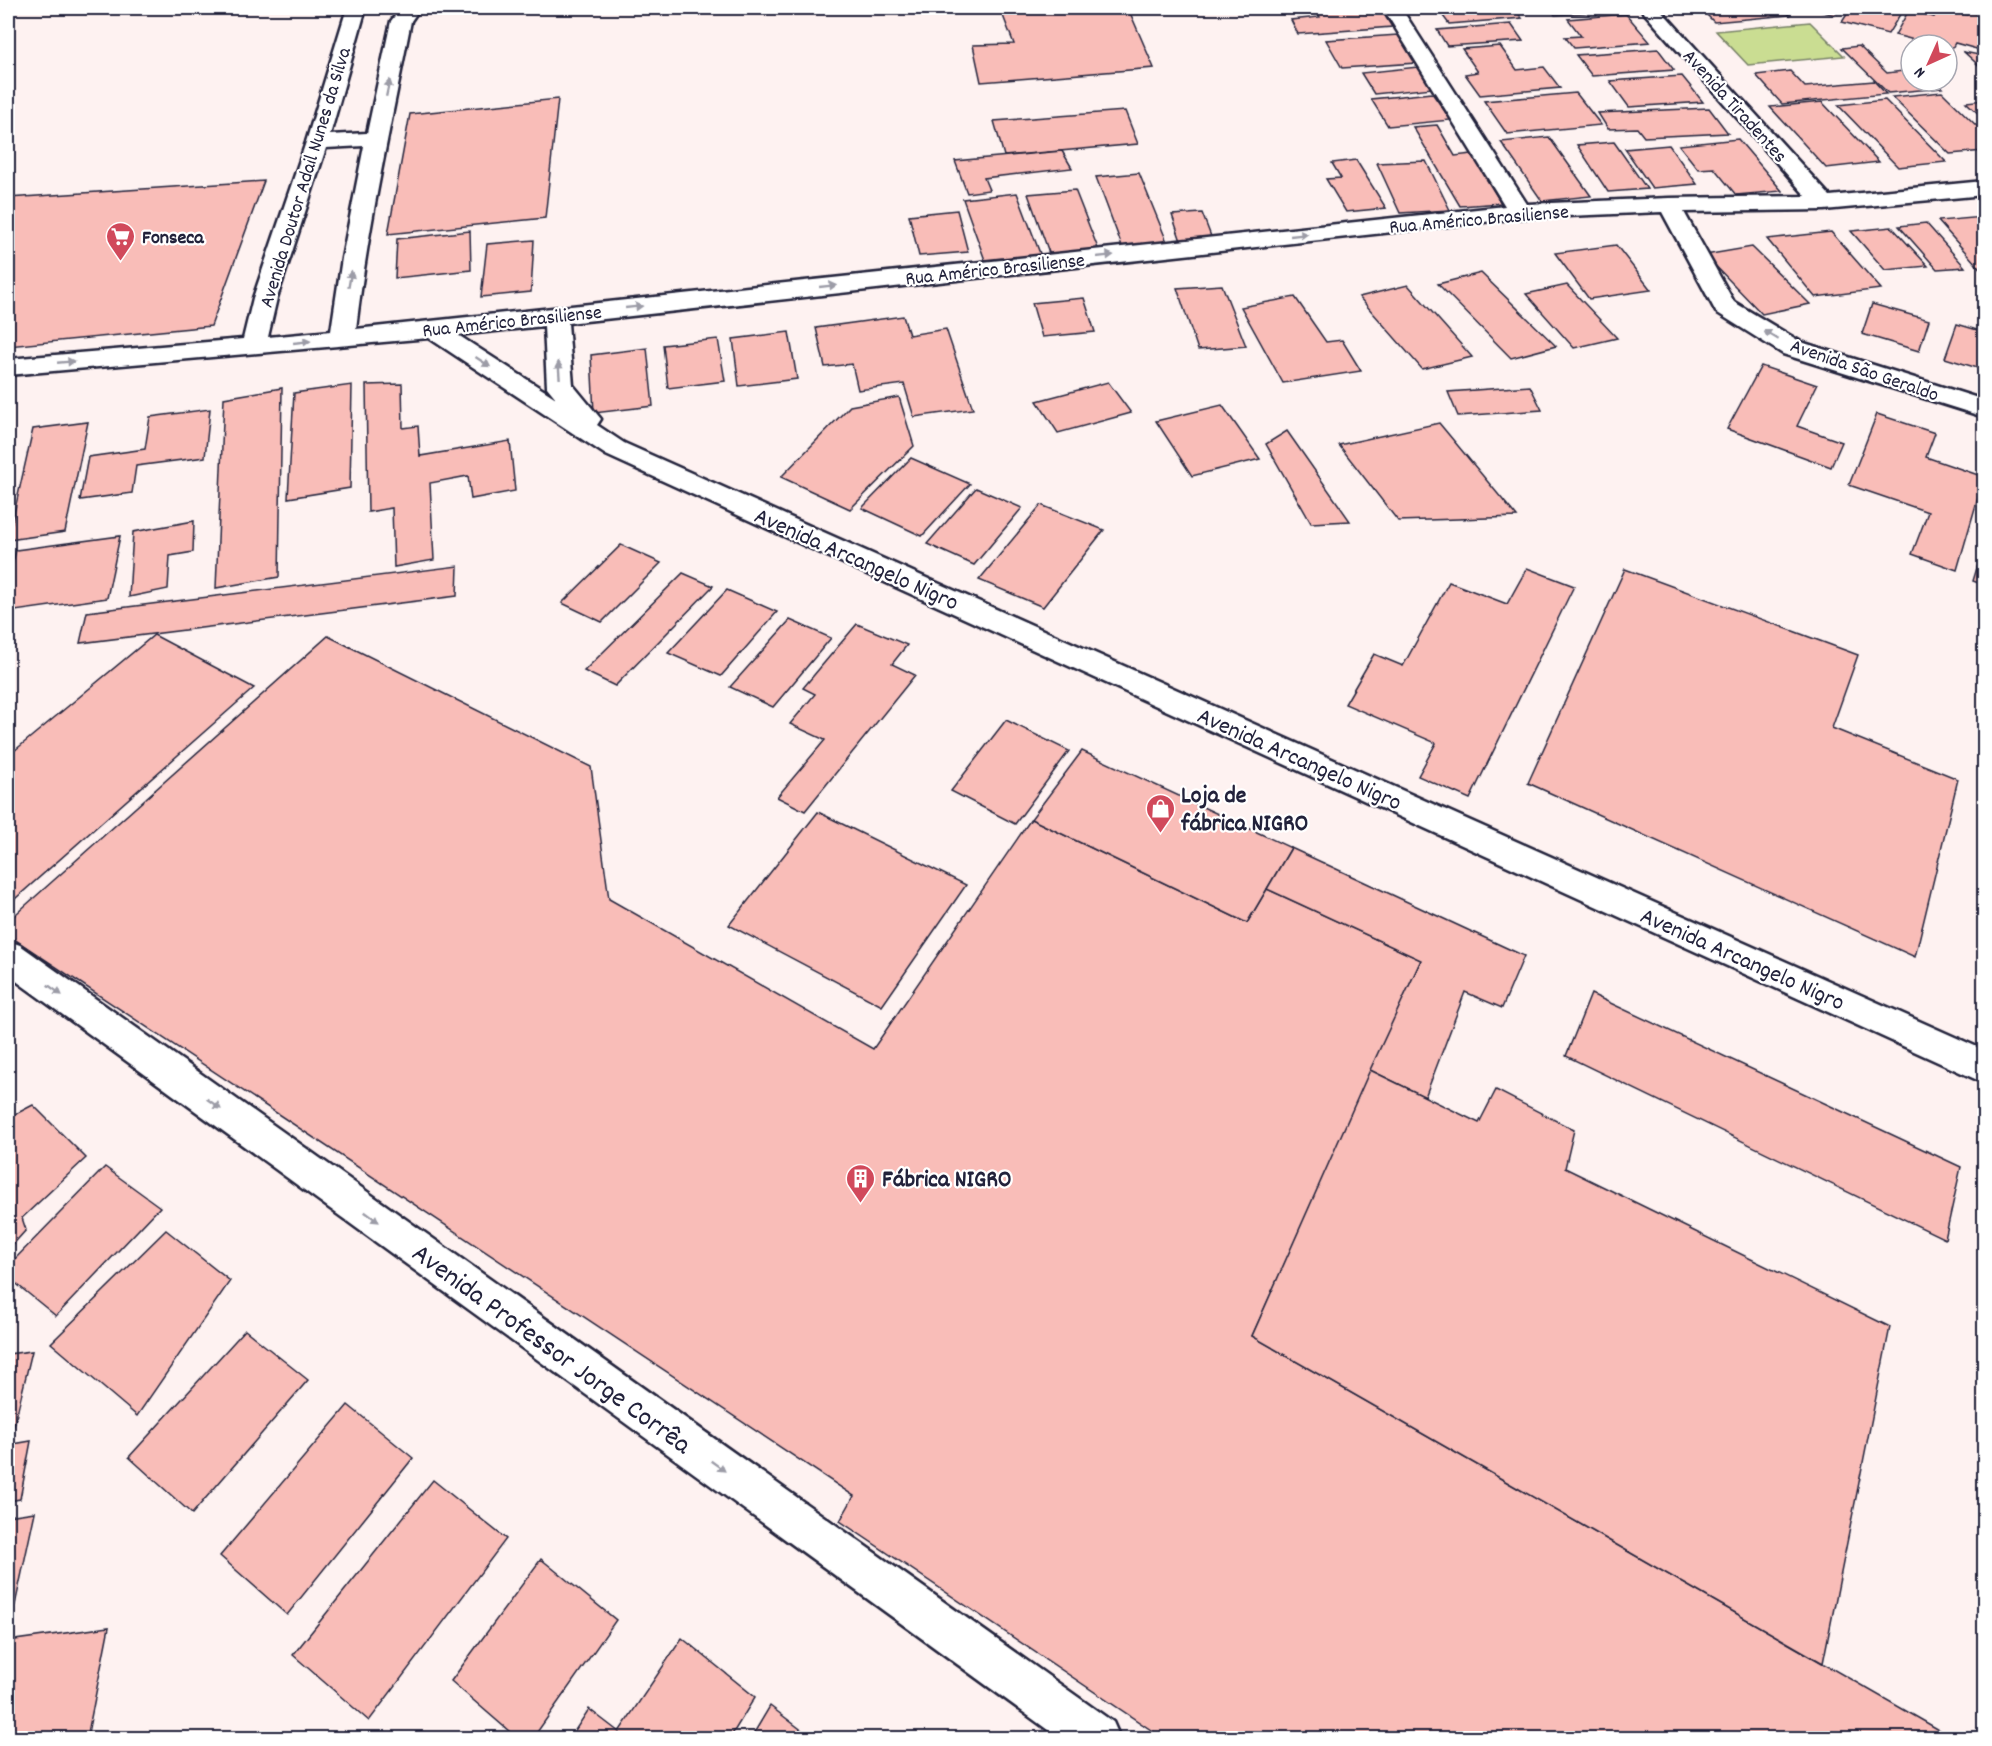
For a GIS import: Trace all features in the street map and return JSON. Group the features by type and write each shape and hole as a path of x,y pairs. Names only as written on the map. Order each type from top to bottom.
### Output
{"street":[{"name":"Avenida Doutor Adail Nunes da Silva","path":"253,347 265,298 317,142 356,8"},
{"path":"343,337 348,287 377,138 401,21 410,8"},
{"path":"1392,8 1520,211"},
{"name":"Avenida Tiradentes","path":"1649,8 1824,203"},
{"path":"317,142 377,138"},
{"name":"Rua Américo Brasiliense","path":"8,367 434,330 1520,211 1669,205 1824,203 1984,188"},
{"name":"Avenida São Geraldo","path":"1669,205 1725,308 1792,348 1984,409"},
{"name":"Avenida Arcangelo Nigro","path":"555,315 560,387 615,449"},
{"name":"Avenida Arcangelo Nigro","path":"434,330 615,449 1984,1067"},
{"name":"Avenida Professor Jorge Corrêa","path":"10,966 1098,1738"}],"green space":[{"path":"1810,22 1844,56 1748,65 1716,31"}],"building":[{"path":"1000,8 1128,8 1154,68 981,82 973,45 1014,44"},
{"path":"1380,8 1392,27 1298,34 1291,20 1320,17 1315,9"},
{"path":"1437,8 1472,8 1476,13 1515,10 1522,18 1449,24"},
{"path":"1550,8 1621,8 1623,10 1555,15"},
{"path":"1700,8 1783,8 1790,15 1714,22"},
{"path":"1808,8 1840,8 1835,15"},
{"path":"1851,8 1904,8 1888,34 1842,22"},
{"path":"1939,8 1967,15 1969,11 1984,15 1984,51 1959,44 1959,33 1899,33 1899,36 1895,35 1909,10 1934,17"},
{"path":"1626,14 1650,42 1574,48 1565,37 1581,36 1568,19"},
{"path":"1511,24 1523,41 1447,46 1437,30"},
{"path":"1398,35 1416,63 1342,68 1326,40"},
{"path":"1500,46 1517,70 1544,67 1560,88 1480,95 1465,74 1478,72 1462,49"},
{"path":"1859,46 1887,73 1899,72 1899,92 1888,93 1842,48"},
{"path":"1658,49 1674,70 1592,76 1576,55"},
{"path":"1964,52 1984,56 1984,70"},
{"path":"1418,67 1433,88 1374,94 1361,73"},
{"path":"1790,71 1805,87 1874,81 1886,94 1782,104 1756,75"},
{"path":"1682,76 1703,102 1629,107 1610,81"},
{"path":"1432,93 1451,120 1388,126 1371,99"},
{"path":"1576,93 1601,125 1507,134 1484,101"},
{"path":"1943,93 1984,133 1984,151 1950,154 1892,97"},
{"path":"558,99 545,218 388,234 410,114"},
{"path":"1885,100 1946,162 1898,167 1838,105"},
{"path":"1984,100 1984,119 1966,102"},
{"path":"1822,102 1879,162 1826,168 1770,107"},
{"path":"1709,108 1728,133 1644,137 1637,128 1608,129 1598,113"},
{"path":"1125,111 1138,144 1004,156 994,121"},
{"path":"1437,125 1455,156 1472,154 1501,203 1460,206 1413,127"},
{"path":"1549,137 1591,196 1542,201 1501,142"},
{"path":"1738,139 1782,191 1736,195 1714,168 1698,169 1679,145"},
{"path":"1614,142 1647,189 1608,192 1577,145"},
{"path":"1669,145 1697,184 1652,188 1625,149"},
{"path":"1062,151 1072,168 984,178 989,190 967,193 955,161"},
{"path":"1356,160 1386,208 1346,212 1326,179 1341,178 1332,163"},
{"path":"1426,161 1450,210 1400,213 1377,163"},
{"path":"1139,173 1170,249 1125,254 1096,177"},
{"name":"Fonseca","path":"264,181 211,326 8,346 8,198"},
{"path":"1075,190 1101,256 1052,261 1028,194"},
{"path":"1017,193 1041,256 986,263 963,199"},
{"path":"957,210 968,252 919,256 909,215"},
{"path":"1202,213 1212,239 1181,241 1172,215"},
{"path":"1984,217 1984,273 1938,221"},
{"path":"1926,223 1965,267 1937,269 1899,226"},
{"path":"1892,227 1928,266 1885,270 1851,231"},
{"path":"470,231 471,270 395,278 397,239"},
{"path":"1831,232 1881,289 1815,297 1767,239"},
{"path":"534,240 531,292 481,297 487,244"},
{"path":"1616,245 1651,290 1589,299 1555,253"},
{"path":"1752,247 1810,304 1762,314 1705,255"},
{"path":"1481,273 1556,346 1511,358 1438,284"},
{"path":"1222,285 1246,346 1198,350 1177,288"},
{"path":"1408,285 1472,357 1422,369 1359,297"},
{"path":"1567,285 1617,338 1574,348 1526,294"},
{"path":"1295,297 1326,342 1342,340 1361,371 1283,383 1241,307"},
{"path":"1084,298 1095,332 1042,337 1032,303"},
{"path":"1872,304 1929,320 1919,351 1862,334"},
{"path":"903,316 909,335 946,329 973,409 914,417 904,384 858,390 852,364 825,367 816,328"},
{"path":"1957,324 1984,332 1984,370 1945,358"},
{"path":"789,332 797,379 739,386 733,339"},
{"path":"718,339 725,381 668,388 663,345"},
{"path":"647,348 653,406 594,413 591,355"},
{"path":"1761,366 1817,385 1797,426 1842,442 1831,467 1727,429"},
{"path":"1108,382 1131,413 1058,433 1037,401"},
{"path":"402,384 403,428 418,426 420,456 510,441 515,491 471,499 468,476 430,483 434,560 394,567 392,508 368,512 366,385"},
{"path":"352,385 350,488 288,498 294,393"},
{"path":"1530,386 1542,410 1458,416 1448,392"},
{"path":"282,388 279,577 216,588 224,398"},
{"path":"899,397 914,446 850,509 781,477 850,406"},
{"path":"1222,405 1260,459 1192,476 1156,421"},
{"path":"210,409 205,457 136,466 132,493 80,500 88,457 145,449 150,417"},
{"path":"1877,414 1935,433 1926,457 1984,477 1957,570 1912,554 1928,512 1849,485"},
{"path":"88,422 65,532 8,540 33,429"},
{"path":"1439,423 1517,517 1398,521 1339,445"},
{"path":"1287,431 1350,521 1311,523 1266,444"},
{"path":"911,458 970,484 922,536 862,508"},
{"path":"976,488 1022,508 974,565 927,544"},
{"path":"1041,505 1104,530 1043,607 979,580"},
{"path":"194,521 193,552 170,556 168,589 129,597 133,532"},
{"path":"120,536 107,598 8,612 8,582 16,550"},
{"path":"621,545 661,563 602,622 562,603"},
{"path":"1984,545 1984,585 1973,581"},
{"path":"458,566 457,596 80,643 87,612"},
{"path":"1527,568 1574,586 1470,799 1418,776 1436,743 1345,704 1374,654 1403,666 1449,582 1507,604"},
{"path":"1625,569 1858,655 1832,728 1958,779 1915,957 1528,783"},
{"path":"683,573 713,586 615,686 584,671"},
{"path":"727,590 777,612 721,676 668,653"},
{"path":"790,620 831,638 773,707 730,687"},
{"path":"857,624 907,645 892,664 915,675 805,811 777,797 825,740 790,724 815,694 803,688"},
{"path":"154,635 254,688 8,905 8,756"},
{"name":"Fábrica NIGRO","path":"328,636 591,767 609,899 873,1049 1031,819 1247,923 1267,889 1421,960 1252,1336 1941,1731 1940,1738 1163,1738 840,1521 854,1496 8,935 8,921"},
{"path":"1006,720 1069,751 1015,824 951,791"},
{"name":"Loja de fábrica NIGRO","path":"1082,751 1291,848 1247,923 1031,819"},
{"path":"818,812 966,885 882,1006 729,925"},
{"path":"1291,848 1524,956 1502,1008 1465,992 1425,1097 1370,1070 1421,960 1267,889"},
{"path":"1591,994 1961,1167 1945,1239 1566,1056"},
{"path":"1370,1070 1479,1123 1496,1090 1574,1130 1565,1168 1890,1327 1823,1663 1252,1336"},
{"path":"33,1105 86,1158 22,1218 26,1230 8,1250 8,1118"},
{"path":"105,1167 160,1207 56,1316 8,1277 8,1266"},
{"path":"166,1230 230,1281 137,1416 51,1343"},
{"path":"245,1330 308,1380 192,1514 129,1457"},
{"path":"32,1351 13,1430 8,1431 8,1354"},
{"path":"348,1405 413,1458 287,1615 220,1556"},
{"path":"31,1441 20,1499 8,1501 8,1445"},
{"path":"433,1480 506,1539 369,1721 293,1655"},
{"path":"35,1512 15,1605 8,1606 8,1516"},
{"path":"541,1559 616,1620 533,1738 517,1738 451,1681"},
{"path":"109,1627 87,1738 8,1738 8,1641"},
{"path":"682,1638 755,1697 730,1738 570,1738 589,1709 619,1732"},
{"path":"770,1706 812,1738 751,1738"}],"place":[{"name":"Fonseca","path":"121,262"},
{"name":"Loja de fábrica NIGRO","path":"1160,834"},
{"name":"Fábrica NIGRO","path":"861,1204"}]}
